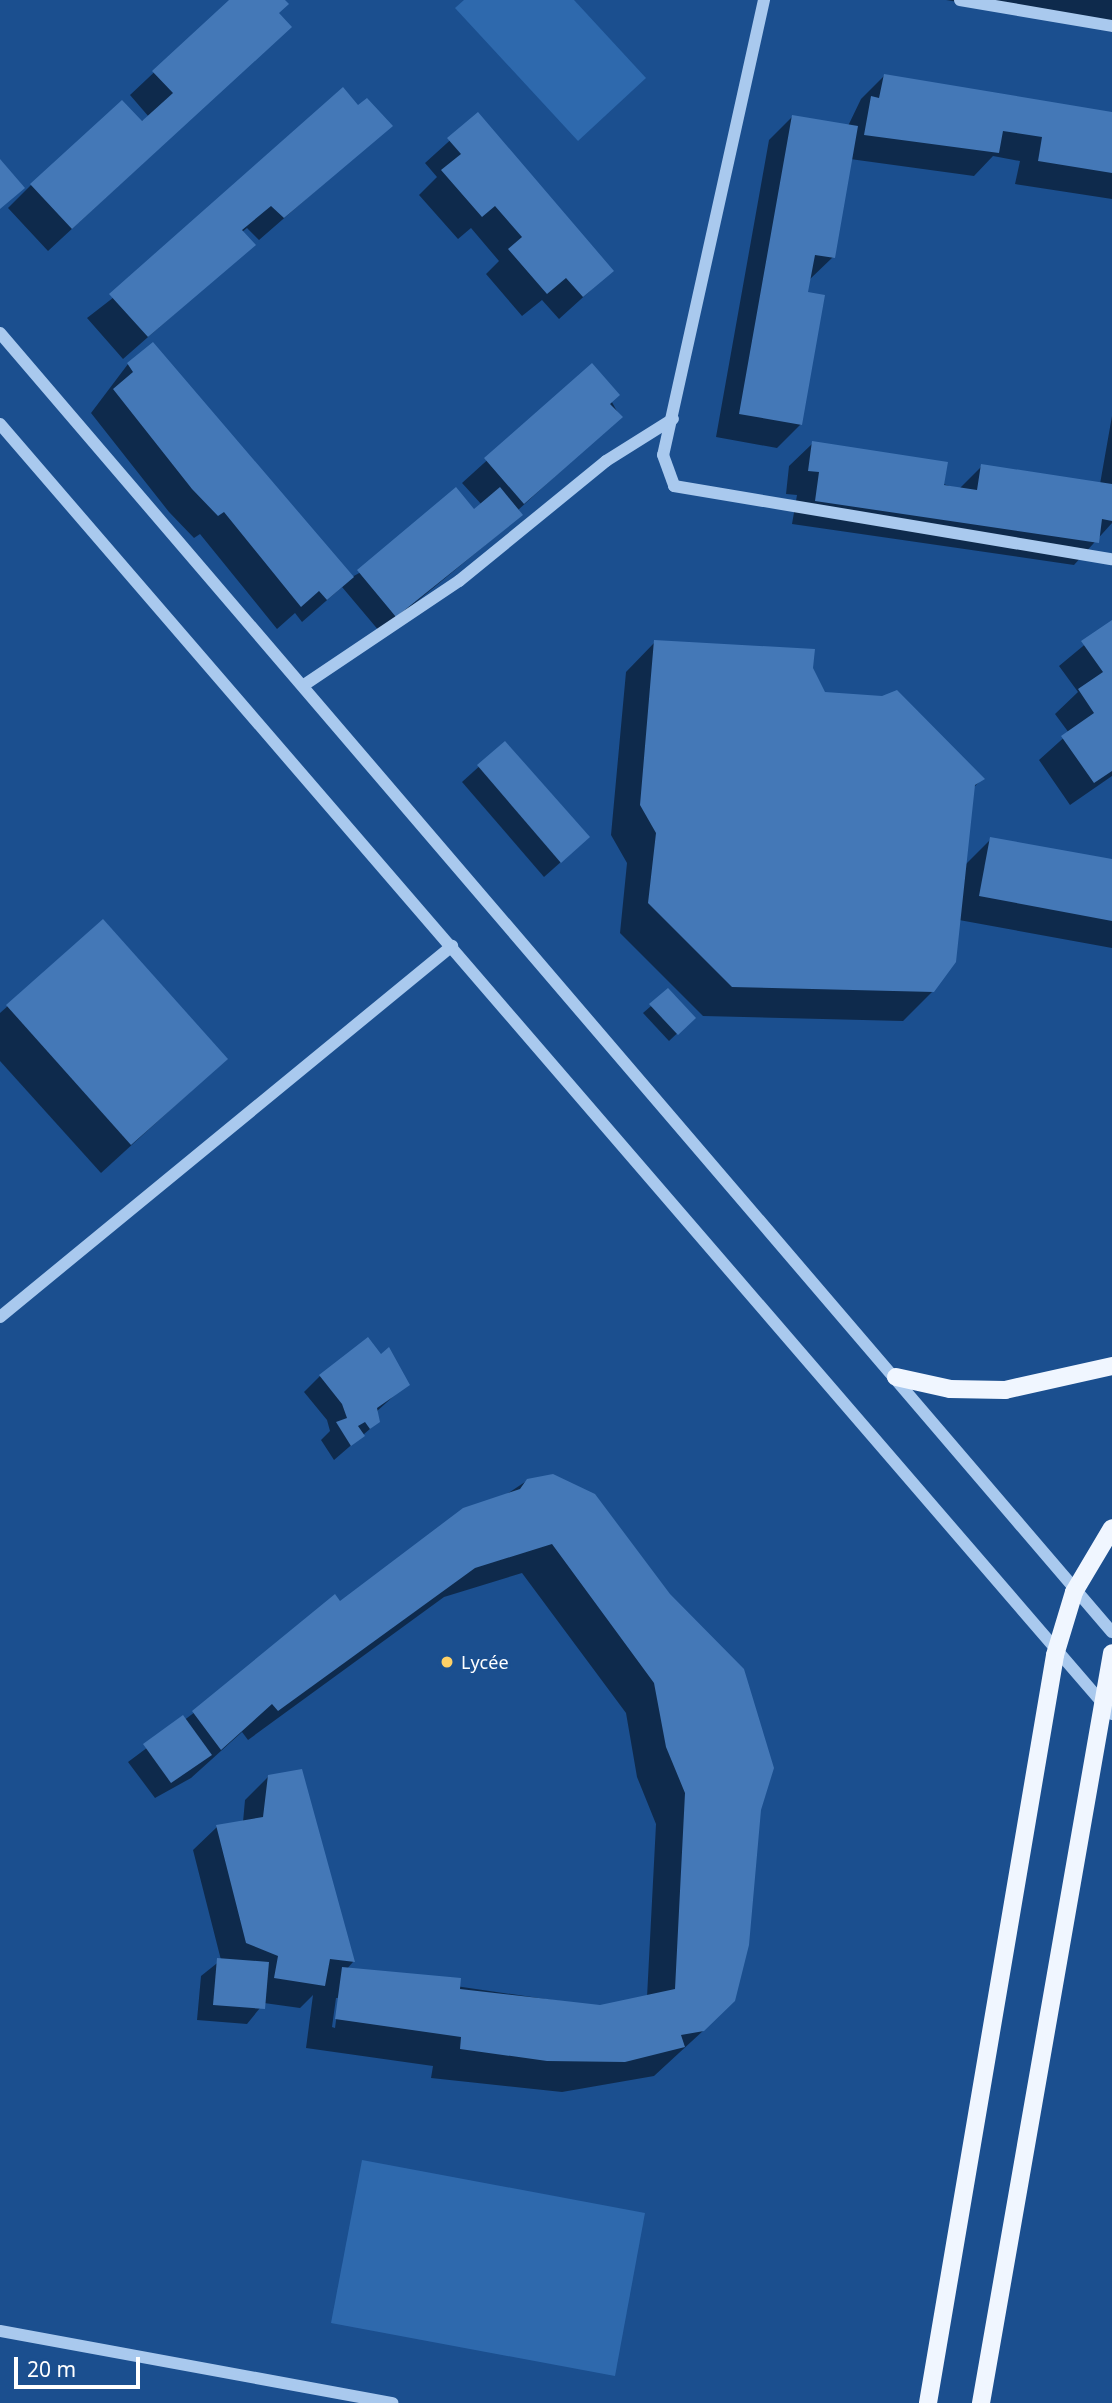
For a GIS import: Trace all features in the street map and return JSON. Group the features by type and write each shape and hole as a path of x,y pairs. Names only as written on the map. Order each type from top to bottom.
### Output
{"main road":[{"path":"896,1377 950,1389 1005,1390 1112,1366"},
{"path":"928,2403 1055,1655 1074,1592 1112,1528"},
{"path":"981,2403 1109,1711 1112,1653"}],"street":[{"path":"764,0 673,419 663,454 674,486 1112,559"},
{"path":"960,0 1112,26"},
{"path":"0,334 896,1377 1074,1592 1112,1632"},
{"path":"304,685 459,581 606,461 673,419"},
{"path":"0,424 831,1381 1055,1655 1109,1711"},
{"path":"0,1317 452,946"},
{"path":"0,2331 393,2403"}],"shaded area":[{"path":"464,0 574,0 646,78 578,141 455,8"},
{"path":"362,2160 645,2213 615,2376 331,2323"}],"building":[{"path":"229,0 285,0 289,4 279,13 292,27 72,229 30,184 122,100 142,121 173,93 152,71"},
{"path":"884,74 1112,112 1112,173 1038,161 1042,137 1003,131 999,153 864,135 871,96 879,98"},
{"path":"343,87 358,105 367,98 393,126 284,218 271,206 242,230 256,245 148,337 109,294"},
{"path":"478,112 614,271 583,297 566,278 547,294 508,249 522,237 495,206 482,217 441,170 461,154 447,138"},
{"path":"792,115 858,126 835,258 815,255 808,292 825,295 802,425 739,414"},
{"path":"0,159 25,188 0,209"},
{"path":"153,342 354,577 327,600 319,591 301,607 224,512 218,516 192,489 113,389 133,372 127,363"},
{"path":"592,363 620,395 610,404 623,417 524,504 484,458"},
{"path":"812,441 948,462 944,485 977,490 981,464 1112,484 1112,521 1102,519 1099,543 815,501 819,472 808,471"},
{"path":"456,487 474,509 500,487 523,515 396,617 357,570"},
{"path":"1112,620 1112,771 1094,783 1061,736 1094,713 1078,689 1103,672 1081,641"},
{"path":"654,640 815,649 813,668 825,692 882,696 897,690 985,779 975,785 956,962 934,992 732,987 648,903 656,833 640,805"},
{"path":"505,741 590,837 561,863 477,765"},
{"path":"990,837 1112,859 1112,921 979,896"},
{"path":"103,919 228,1059 131,1145 6,1005"},
{"path":"668,988 696,1018 678,1035 649,1004"},
{"path":"368,1337 381,1354 389,1347 410,1385 377,1408 380,1422 370,1429 365,1422 358,1426 365,1436 351,1446 336,1422 347,1418 342,1404 319,1375"},
{"path":"553,1474 595,1494 670,1594 744,1669 774,1768 761,1810 749,1945 735,2001 704,2031 681,2035 685,2047 625,2062 547,2061 460,2049 461,2037 335,2019 342,1967 461,1978 460,1989 600,2005 675,1989 685,1793 666,1747 654,1683 552,1544 475,1568 278,1711 272,1704 221,1750 192,1711 335,1594 340,1601 463,1508 520,1489 527,1479"},
{"path":"183,1715 212,1755 171,1783 143,1744"},
{"path":"302,1769 355,1962 330,1959 325,1986 274,1978 278,1956 246,1943 216,1825 263,1817 268,1775"},
{"path":"217,1958 269,1962 265,2009 213,2005"}],"place":[{"name":"Lycée","path":"447,1662"}]}
